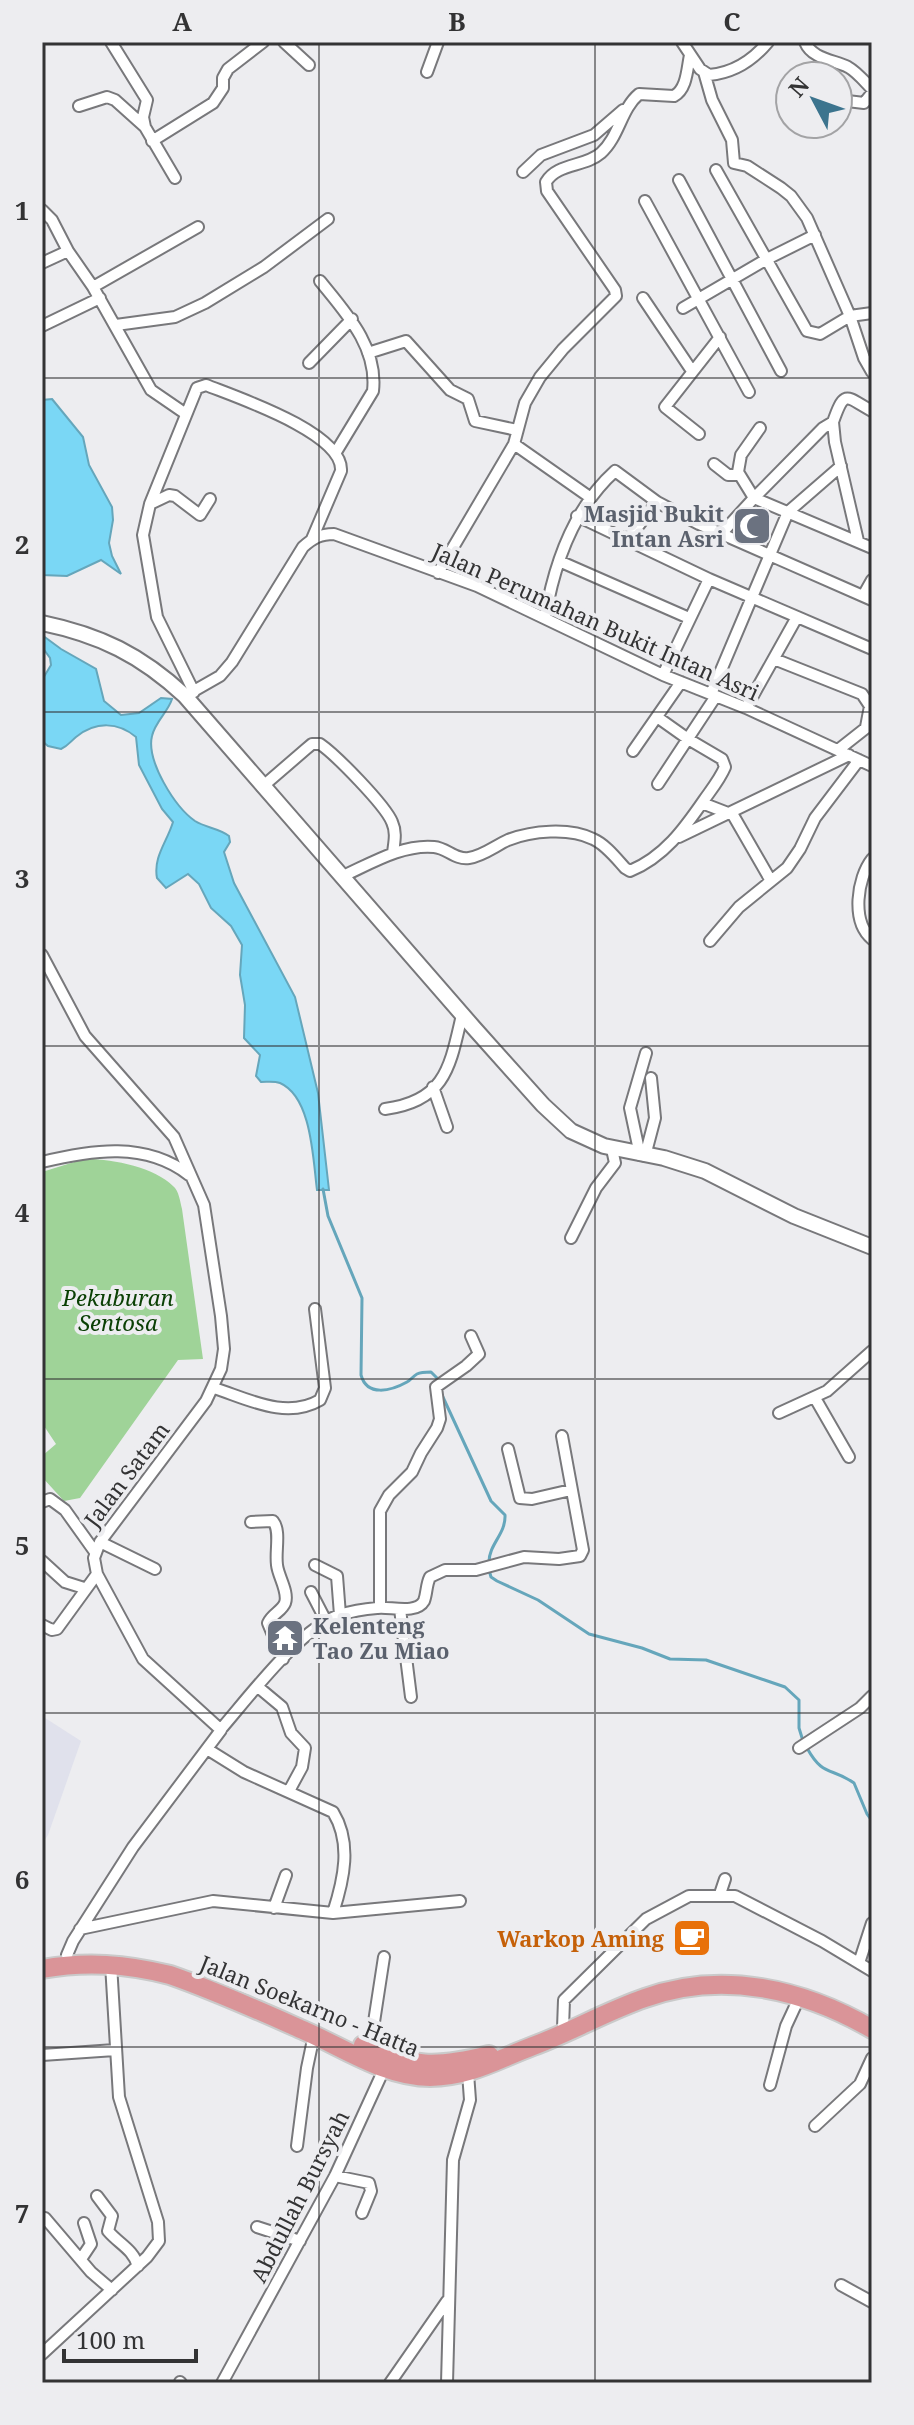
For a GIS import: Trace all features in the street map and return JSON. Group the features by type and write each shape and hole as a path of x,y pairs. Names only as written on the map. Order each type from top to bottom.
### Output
{"highway":[{"name":"Jalan Soekarno - Hatta","path":"42,1959 67,1955 134,1956 183,1968 370,2048 423,2065 447,2065 495,2053 656,1988 712,1974 771,1980 851,2007 872,2018"},
{"name":"Jalan Soekarno - Hatta","path":"42,1969 82,1963 111,1964 170,1975 385,2067 425,2077 468,2073 553,2040 637,2001 675,1988 697,1985 764,1988 831,2009 872,2029"}],"street":[{"path":"111,42 147,100 143,117 145,127 175,178"},
{"path":"152,141 213,103 223,88 223,78 228,69 263,42"},
{"path":"284,42 309,65"},
{"path":"427,72 438,42"},
{"path":"682,42 709,75 730,71 749,61 768,42"},
{"path":"805,42 809,49 831,62 850,68 872,91 864,103 854,102"},
{"path":"438,573 514,444 525,403 540,377 616,296 615,290 547,191 546,182 557,171 590,161 602,152 639,94 679,94 690,55"},
{"path":"704,72 712,100 732,140 734,163 747,166 791,196 815,235 872,372"},
{"path":"79,106 107,97 115,100 145,127"},
{"path":"523,172 541,155 594,135 628,107"},
{"path":"716,170 807,331 820,334 850,316 872,313"},
{"path":"679,180 781,371"},
{"path":"645,201 749,392"},
{"path":"42,210 52,220 68,251 100,298 151,390 186,414"},
{"path":"116,325 175,317 205,303 264,267 328,219"},
{"path":"93,287 198,227"},
{"path":"683,308 815,235"},
{"path":"42,263 68,251"},
{"path":"320,281 352,319 366,342 374,381 373,391 336,452"},
{"path":"42,326 100,298"},
{"path":"643,298 692,371"},
{"path":"309,363 352,319"},
{"path":"699,434 665,407 720,337"},
{"path":"368,353 406,341 450,390 468,399 475,421 517,430"},
{"path":"857,342 872,348"},
{"path":"190,694 220,676 232,662 297,556 312,539 342,464 336,452 285,416 206,385 197,388 186,414 150,504 143,535 147,573 157,617 190,694 262,787 462,1015 543,1105 571,1131 612,1149 664,1158 705,1171 794,1216 872,1247"},
{"path":"858,541 833,422 841,400 846,397 855,399 872,411"},
{"path":"722,533 823,428 833,422"},
{"path":"760,428 741,455 738,475 754,498 872,548"},
{"path":"514,444 591,498"},
{"path":"714,464 728,475 738,475"},
{"path":"658,784 714,695 788,512 841,466"},
{"path":"545,618 559,561 577,516 615,471 657,502 868,598 872,580"},
{"path":"150,504 169,495 200,515 210,499"},
{"path":"628,539 657,502"},
{"path":"577,516 709,579 872,649"},
{"name":"Jalan Perumahan Bukit Intan Asri","path":"312,539 334,534 477,586 663,675 746,708 872,766"},
{"path":"559,561 689,618"},
{"path":"663,675 709,579"},
{"path":"746,708 797,617"},
{"path":"42,623 80,631 127,652 190,694"},
{"path":"774,659 862,694 870,706 869,725 838,750"},
{"path":"633,751 681,682"},
{"path":"341,877 393,853 426,847 440,848 457,857 468,858 510,839 536,832 595,839 630,871 657,856 673,840 722,774 724,763 657,717"},
{"path":"262,787 312,744 320,744 336,757 391,818 395,837 393,853"},
{"path":"673,840 728,812 854,758"},
{"path":"710,941 739,907 793,860 815,818 854,758"},
{"path":"702,803 735,817 771,881"},
{"path":"872,859 861,879 859,909 864,930 872,939"},
{"name":"Jalan Satam","path":"42,955 85,1036 166,1126 180,1147 204,1205 221,1316 223,1359 214,1388 206,1401 97,1547 94,1563 143,1659 221,1729"},
{"path":"385,1109 410,1104 433,1087 449,1067 462,1015"},
{"path":"642,1156 630,1108 646,1053"},
{"path":"642,1156 655,1118 651,1078"},
{"path":"433,1087 447,1127"},
{"path":"571,1238 596,1188 615,1163 612,1149"},
{"path":"42,1162 86,1152 126,1151 159,1160 189,1175"},
{"path":"214,1388 283,1410 320,1400 325,1388 315,1309"},
{"path":"380,1607 380,1511 389,1495 412,1472 437,1428 440,1419 435,1392 479,1354 471,1336"},
{"path":"779,1413 827,1391 872,1351"},
{"path":"815,1398 849,1457"},
{"path":"67,1955 80,1929 133,1847 221,1729 283,1659 326,1621 380,1607 400,1609 420,1605 425,1598 428,1581 435,1573 459,1568 476,1570 524,1557 563,1559 581,1555 583,1550 562,1436"},
{"path":"508,1449 520,1498 532,1499 571,1490"},
{"path":"42,1502 50,1499 61,1506 97,1547 155,1569"},
{"path":"251,1522 273,1521 277,1526 277,1565 285,1601 268,1623 283,1659"},
{"path":"42,1561 65,1582 84,1588"},
{"path":"315,1565 337,1576 340,1615"},
{"path":"42,1625 57,1629 97,1574"},
{"path":"311,1592 326,1621"},
{"path":"400,1609 411,1697"},
{"path":"258,1687 282,1707 291,1733 305,1748 302,1767 289,1791"},
{"path":"799,1748 840,1722 872,1696"},
{"path":"207,1749 244,1772 332,1810 343,1833 345,1856 333,1913"},
{"path":"274,1908 286,1875"},
{"path":"720,1894 725,1879"},
{"path":"563,2028 564,2000 646,1919 682,1898 720,1894 735,1896 872,1971"},
{"path":"80,1929 213,1901 333,1913 460,1901"},
{"path":"859,1963 872,1923"},
{"path":"370,2048 384,1957"},
{"path":"42,2354 138,2266 160,2236 119,2097 111,1964"},
{"path":"770,2085 786,2026 799,1998"},
{"path":"297,2146 314,2035"},
{"path":"42,2055 115,2050"},
{"path":"815,2126 860,2084 872,2058"},
{"name":"Abdullah Bursyah","path":"222,2383 335,2176 385,2067"},
{"path":"447,2383 453,2160 470,2100 468,2073"},
{"path":"335,2176 369,2183 371,2191 362,2213"},
{"path":"97,2196 112,2216 108,2231 134,2255 138,2266"},
{"path":"45,2218 91,2272 112,2290"},
{"path":"81,2259 91,2242 84,2223"},
{"path":"257,2227 300,2241"},
{"path":"841,2285 872,2302"},
{"path":"390,2383 448,2300"}],"shaded area":[{"path":"42,1716 81,1741 48,1835 42,1844"}],"green space":[{"name":"Pekuburan Sentosa","path":"84,1159 118,1162 144,1169 165,1179 177,1191 203,1359 178,1360 80,1498 64,1501 42,1477 42,1456 56,1444 42,1423 42,1172"}],"water":[{"path":"52,399 83,437 89,465 112,507 109,543 121,574 101,560 67,576 42,575 42,400"},
{"path":"42,635 96,669 104,701 121,715 139,713 161,698 172,699 152,736 153,758 171,795 187,814 195,821 229,836 230,842 224,852 234,883 295,997 318,1093 329,1190 317,1190 309,1130 299,1101 291,1090 280,1083 261,1082 256,1076 260,1055 244,1038 245,1005 240,975 242,945 231,926 211,908 199,884 188,874 166,888 157,878 159,856 173,822 162,809 139,765 136,737 122,728 107,725 91,728 61,749 42,741 42,680 51,665 42,647"}],"waterway":[{"path":"323,1189 328,1216 362,1298 361,1375 364,1382 368,1387 387,1390 422,1372 431,1372 439,1380"},
{"path":"442,1395 491,1501 505,1515 489,1562"},
{"path":"489,1570 491,1577 497,1581 538,1600 589,1634 670,1659 706,1660 785,1687 799,1700 799,1728 803,1741"},
{"path":"807,1748 823,1768 854,1783 872,1821"}],"place":[{"name":"Masjid Bukit Intan Asri","path":"752,526"},
{"name":"Kelenteng Tao Zu Miao","path":"285,1638"},
{"name":"Warkop Aming","path":"692,1938"}]}
